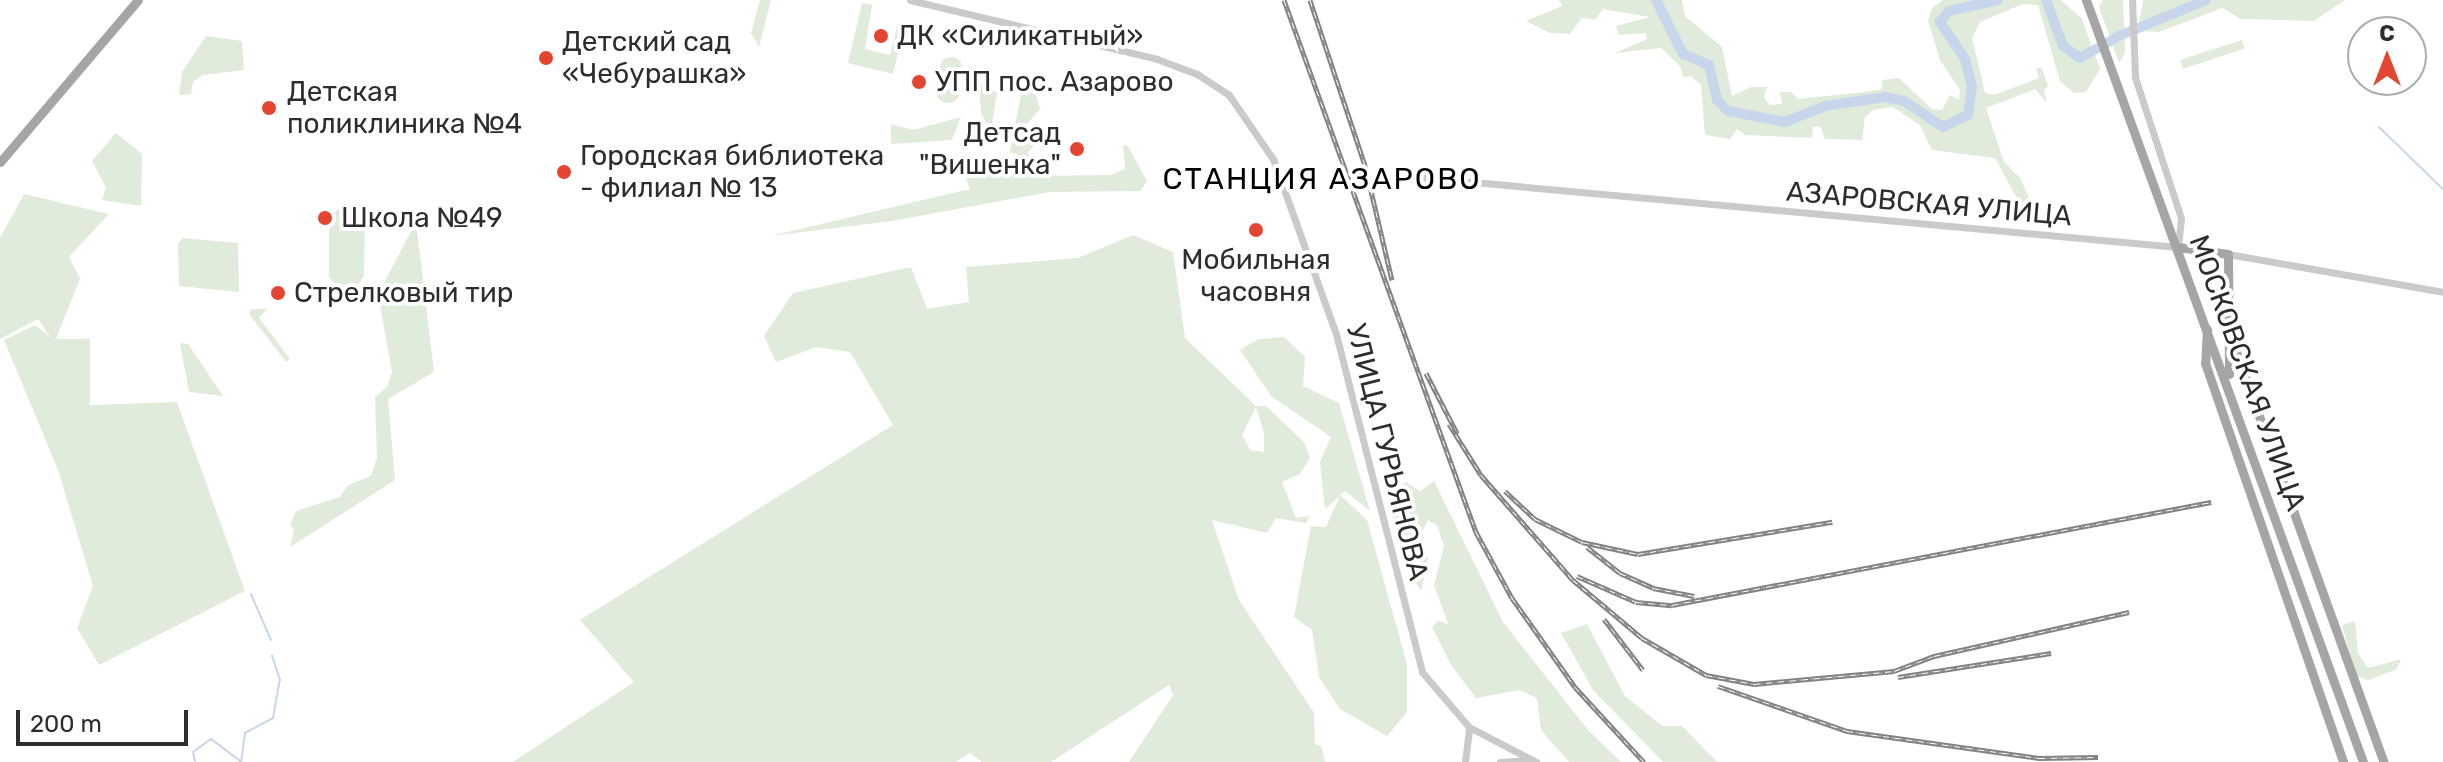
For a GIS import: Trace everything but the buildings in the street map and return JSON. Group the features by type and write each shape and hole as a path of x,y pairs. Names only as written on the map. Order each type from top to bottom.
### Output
{"main road":[{"path":"0,162 138,0"},
{"name":"МОСКОВСКАЯ УЛИЦА","path":"2086,0 2230,385 2363,762"},
{"name":"АЗАРОВСКАЯ УЛИЦА","path":"2178,247 2228,254"},
{"path":"2228,254 2230,385"},
{"path":"2208,325 2206,366 2343,762"},
{"path":"2227,327 2384,762"},
{"path":"2206,366 2221,361"},
{"path":"2229,369 2240,366"}],"street":[{"name":"УЛИЦА ГУРЬЯНОВА","path":"910,0 1185,68 1213,82 1246,117 1277,167 1336,334 1412,646 1434,690 1469,727 1534,761"},
{"path":"2132,2 2135,77 2181,218 2178,247"},
{"name":"АЗАРОВСКАЯ УЛИЦА","path":"1408,176 2178,247"},
{"name":"АЗАРОВСКАЯ УЛИЦА","path":"2228,254 2443,292"},
{"path":"1465,762 1469,727"},
{"path":"1500,762 1534,761"}],"green space":[{"path":"760,0 771,0 759,47 751,33"},
{"path":"1559,0 1682,0 1685,16 1722,47 1732,96 1751,87 1767,87 1764,98 1770,105 1782,104 1780,92 1791,92 1798,99 1864,92 1882,89 1882,80 1899,78 1932,109 1942,110 1950,95 1959,100 1960,90 1940,60 1928,21 1932,8 1943,0 2061,0 2082,19 2100,69 2086,92 2074,93 2060,81 2038,5 2023,4 1980,22 1972,38 1985,93 1994,95 2039,78 2036,68 2042,68 2048,86 2044,90 2047,103 2035,89 1986,108 2004,162 2020,178 2039,219 2029,220 1995,158 1932,150 1920,125 1893,107 1873,110 1865,117 1862,140 1825,139 1820,126 1813,127 1812,138 1745,135 1737,129 1730,139 1705,135 1701,85 1691,76 1683,77 1680,66 1661,48 1615,53 1647,39 1646,33 1619,35 1616,26 1650,17 1603,9 1595,20 1582,18 1570,34 1550,33 1526,21 1562,6"},
{"path":"2103,0 2123,0 2125,53 2119,63 2099,7"},
{"path":"2143,0 2345,0 2314,21 2241,19 2222,8 2159,32 2138,31"},
{"path":"862,3 872,5 865,49 890,55 898,23 905,25 893,74 848,63"},
{"path":"206,36 242,41 244,70 203,75 193,82 191,94 179,95 182,72"},
{"path":"2242,40 2245,49 2183,69 2180,60"},
{"path":"947,57 955,57 962,68 955,79 947,79 940,72 940,64"},
{"path":"948,79 957,82 960,91 957,100 948,103 939,100 936,91 939,82"},
{"path":"1024,79 1035,90 1040,109 1027,124 1041,139 1028,152 1033,176 1111,175 1125,169 1123,145 1128,146 1147,181 1140,191 1050,192 892,221 770,236 970,189 960,162 1014,171 1017,154 1010,153"},
{"path":"979,85 997,92 991,132 981,113"},
{"path":"961,117 952,140 891,144 891,124 913,130"},
{"path":"116,133 142,154 141,206 102,200 106,188 92,161"},
{"path":"24,194 109,214 69,257 80,279 56,339 90,339 90,405 177,402 245,591 99,665 77,628 93,586 58,470 4,340 35,325 51,338 38,319 0,339 0,238"},
{"path":"338,209 357,209 365,220 364,276 357,287 337,287 329,277 329,219"},
{"path":"416,222 434,372 388,399 395,480 290,547 294,530 290,524 296,511 340,497 348,485 371,476 377,458 375,397 387,387 392,372 378,294"},
{"path":"1133,235 1173,252 1185,338 1256,406 1266,406 1304,442 1310,458 1300,474 1282,482 1296,518 1310,516 1306,523 1276,518 1267,533 1212,520 1239,600 1314,713 1315,744 1321,746 1325,762 1129,762 1173,695 1169,685 1051,762 982,762 970,753 956,762 513,762 634,682 580,620 893,425 850,352 816,347 776,362 764,336 793,293 911,267 927,309 969,302 966,267 1078,258","holes":["1256,407 1264,434 1264,452 1250,450 1242,435"]},
{"path":"183,238 238,243 239,292 179,286 178,243"},
{"path":"251,309 267,309 259,318 290,359 286,362 249,314"},
{"path":"1284,337 1305,357 1303,386 1339,403 1370,511 1345,491 1340,495 1367,520 1407,664 1407,712 1387,736 1340,709 1319,677 1312,630 1294,617 1311,526 1326,527 1340,496 1325,509 1320,462 1331,437 1271,396 1240,350 1259,339"},
{"path":"180,343 188,344 223,396 189,392"},
{"path":"1434,481 1503,622 1588,730 1621,762 1569,762 1541,730 1537,698 1519,690 1476,698 1451,665 1432,627 1438,621 1448,624 1434,585 1444,546 1437,525 1428,520 1422,532 1428,559 1421,591 1404,564 1391,510 1405,482 1420,491"},
{"path":"2355,621 2358,653 2368,668 2401,659 2397,669 2368,680 2356,676 2342,625"},
{"path":"1587,624 1625,696 1662,726 1682,726 1717,762 1663,762 1593,690 1561,633"}],"waterway":[{"path":"1656,0 1683,54 1709,65 1717,100 1728,111 1785,122 1825,106 1885,97 1904,101 1943,127 1968,115 1972,87 1965,59 1940,22 1949,11 1998,0"},
{"path":"2046,0 2063,46 2080,58 2119,36 2206,0"},
{"path":"2379,127 2443,189"},
{"path":"251,594 271,640"},
{"path":"195,762 193,752 211,739 241,762 245,733 273,718 280,680 272,655"}],"railway":[{"path":"1284,0 1476,532 1512,598 1575,687 1644,762"},
{"path":"1310,0 1365,165 1392,280"},
{"path":"1426,373 1457,433"},
{"path":"1449,424 1481,475 1573,580 1642,638 1706,675 1754,684 1894,671 1934,656 2129,612"},
{"path":"1505,491 1535,519 1582,542 1638,554 1832,522"},
{"path":"1577,576 1636,602 1672,605 2211,502"},
{"path":"1587,547 1620,573 1653,588 1694,596"},
{"path":"1604,619 1643,670"},
{"path":"1898,677 2051,653"},
{"path":"1718,686 1847,731 2039,758 2098,757"}],"place":[{"name":"ДК «Силикатный»","path":"881,36"},
{"name":"Детский сад «Чебурашка»","path":"546,58"},
{"name":"УПП пос. Азарово","path":"919,82"},
{"name":"Детская поликлиника №4","path":"269,108"},
{"name":"Детсад \"Вишенка\"","path":"1077,149"},
{"name":"Городская библиотека - филиал № 13","path":"564,172"},
{"name":"Школа №49","path":"325,218"},
{"name":"Мобильная часовня","path":"1256,230"},
{"name":"Стрелковый тир","path":"278,293"}],"district":[{"name":"СТАНЦИЯ АЗАРОВО","path":"1322,179"}]}
